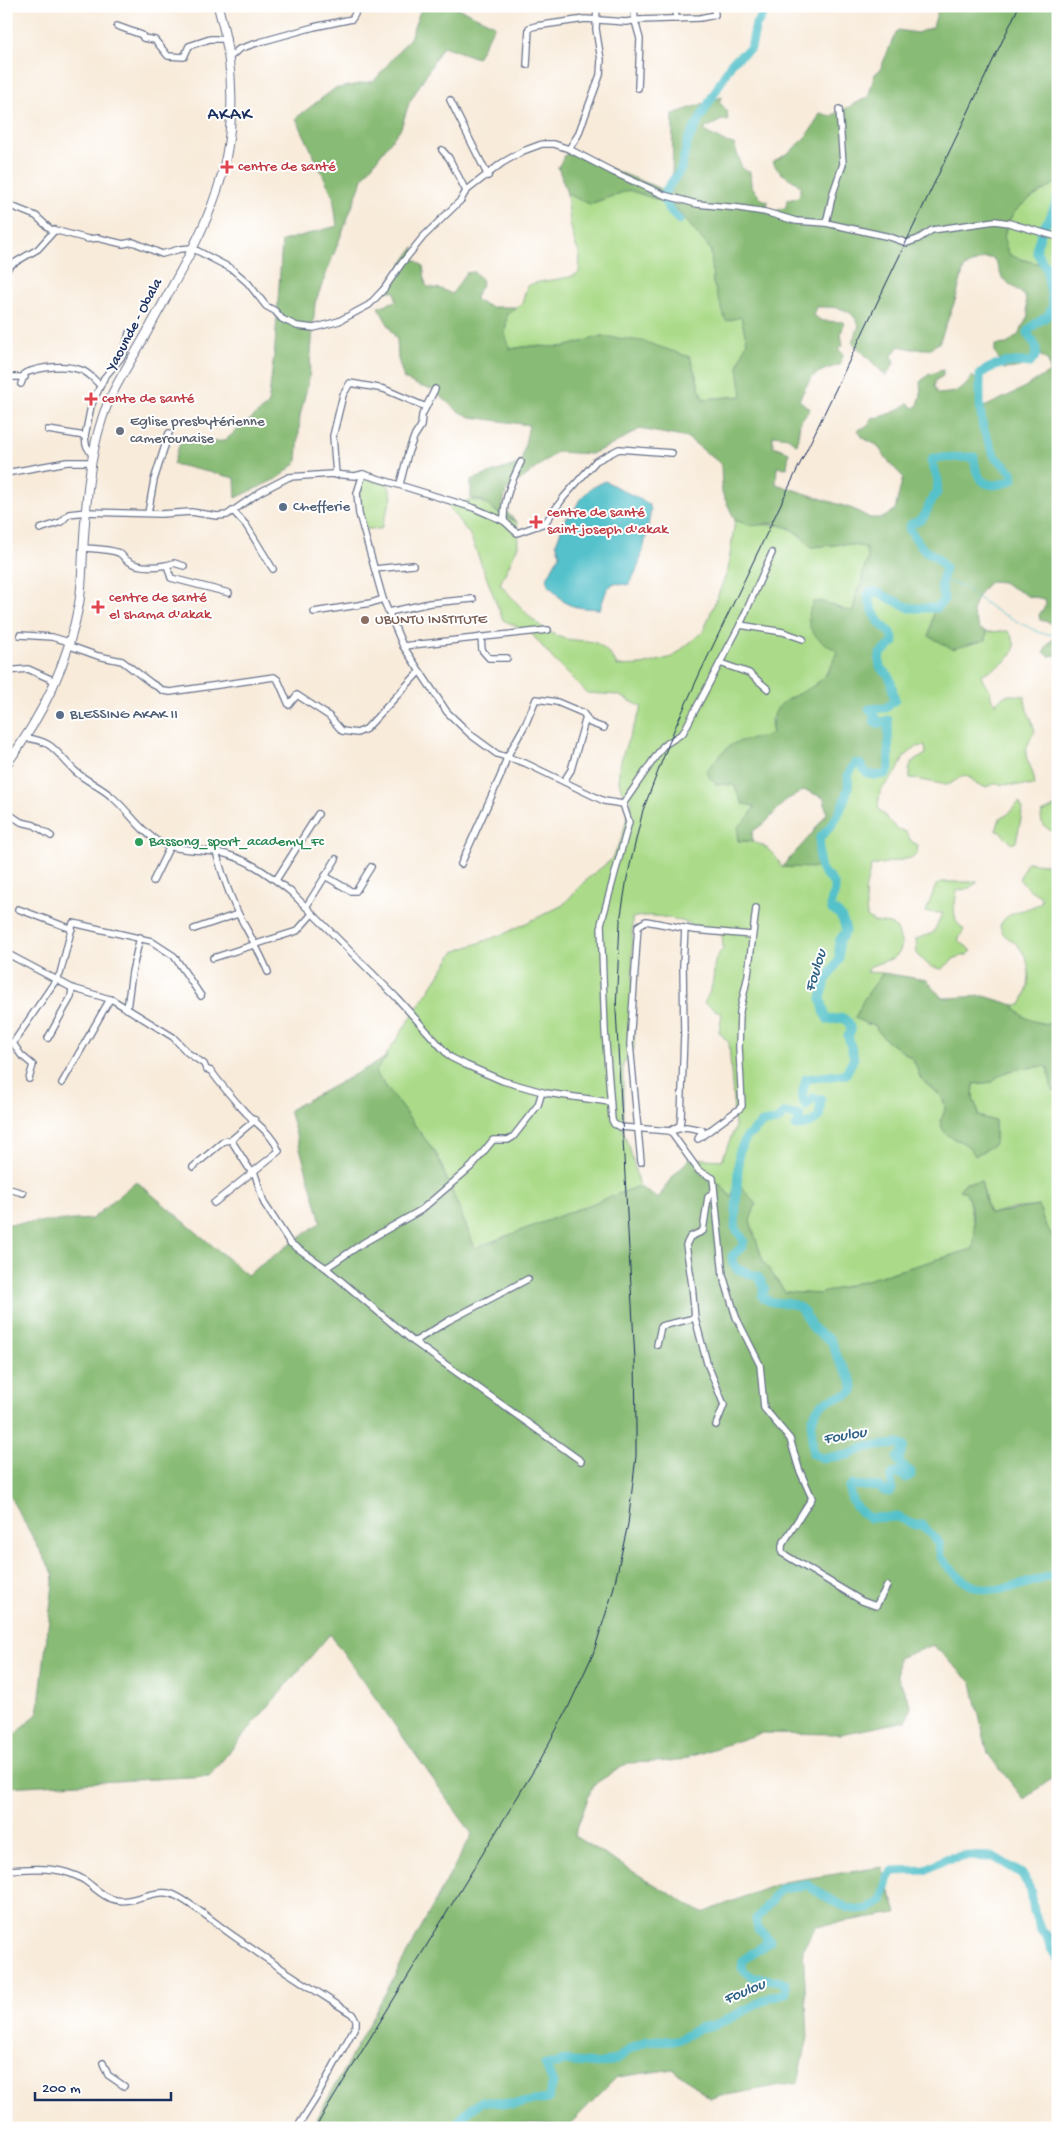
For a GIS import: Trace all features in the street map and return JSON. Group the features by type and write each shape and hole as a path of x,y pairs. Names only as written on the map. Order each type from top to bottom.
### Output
{"highway":[{"name":"Yaounde - Obala","path":"6,766 26,738 50,694 69,644 79,604 92,459 107,404 192,248 218,190 225,156 230,115 229,58 218,6"}],"street":[{"path":"229,58 239,49 314,26 352,19 355,14 355,6"},
{"path":"569,149 582,126 600,74 596,29 597,6"},
{"path":"634,6 635,21 640,39 638,88"},
{"path":"675,6 676,18"},
{"path":"526,65 529,28 543,24 585,19 626,22 714,15 714,6"},
{"path":"116,26 143,38 155,40 168,56 184,57 189,46 210,39 226,39"},
{"path":"450,100 488,176"},
{"path":"826,223 832,193 843,164 839,109"},
{"path":"6,204 36,216 44,224 55,230 88,239 98,238 122,244 133,242 162,254 180,248 192,248 232,269 248,283 266,306 275,311 282,319 297,326 314,328 339,321 369,305 384,289 423,236 461,200 466,191 488,176 502,163 523,151 542,144 554,144 569,149 613,172 664,195 697,204 739,208 796,221 826,223 890,237 907,243 918,240 932,230 995,221 1055,236"},
{"path":"442,150 449,158 466,191"},
{"path":"6,273 8,266 38,249 55,230"},
{"path":"6,473 92,459 86,445 85,436 92,406 100,385 124,354 129,333"},
{"path":"21,384 25,373 37,368 70,368 82,370 100,385"},
{"path":"6,377 25,377"},
{"path":"336,475 333,436 344,395 350,383 384,389 426,408"},
{"path":"400,484 414,437 422,426 422,415 435,389"},
{"path":"48,430 85,436"},
{"path":"148,514 154,480 169,433"},
{"path":"40,529 61,522 69,514 86,512 148,514 191,512 217,516 226,515 260,492 289,478 307,475 355,476 363,474 474,508 504,521 517,533 545,523 564,496 596,461 618,448 672,453"},
{"path":"504,521 504,510 513,478 521,462"},
{"path":"363,474 357,492 359,514 383,599 403,646 447,712 472,735 497,754 525,763 604,801 623,804"},
{"path":"233,511 246,525 273,569"},
{"path":"84,548 118,553 126,561 135,564 153,567 174,564 184,566"},
{"path":"623,804 663,746 683,733 740,625 772,553"},
{"path":"167,565 171,578 229,594"},
{"path":"374,569 413,565"},
{"path":"314,612 371,603 383,599"},
{"path":"389,612 430,603 473,599"},
{"path":"740,625 783,632 803,639"},
{"path":"403,646 548,630"},
{"path":"20,635 52,637 98,656 122,661 151,683 164,691 170,692 274,677 278,680 290,706 297,695 329,716 342,731 357,734 366,729 419,672"},
{"path":"481,636 482,650 489,658 507,658"},
{"path":"720,663 749,673 768,689"},
{"path":"6,671 28,669 55,681"},
{"path":"461,864 502,775 507,758 526,723 536,699 557,702 583,713 590,723 604,728"},
{"path":"564,781 571,770 586,717"},
{"path":"26,738 36,739 52,746 74,770 112,796 158,842 170,846 216,852 249,862 276,880 306,907 396,997 450,1057 503,1080 542,1092 610,1102"},
{"path":"623,804 629,822 601,924 605,1031 610,1102 614,1124 620,1127 670,1131 686,1127 702,1130 698,1139 742,1106 739,1047 740,1019 756,908"},
{"path":"6,812 21,822 34,825 51,836"},
{"path":"276,880 318,814"},
{"path":"153,881 170,846"},
{"path":"216,852 225,882 238,914 268,972"},
{"path":"306,907 336,859"},
{"path":"325,876 351,891 356,891 371,867"},
{"path":"18,909 72,929"},
{"path":"194,929 238,914"},
{"path":"213,958 297,931 312,914"},
{"path":"641,1162 630,1044 638,926 646,922 752,935"},
{"path":"13,1043 60,974 74,923 151,941 174,956 201,996"},
{"path":"670,1131 680,1125 681,1118 685,928"},
{"path":"127,1009 132,972 140,937"},
{"path":"6,952 72,988 110,999 172,1037 188,1053 204,1064 269,1135 279,1151 214,1203"},
{"path":"48,1038 71,997 72,988"},
{"path":"62,1083 110,999"},
{"path":"6,1041 13,1043 21,1055 34,1065 29,1079"},
{"path":"326,1268 363,1243 421,1210 472,1166 493,1140 513,1138 538,1106 542,1092"},
{"path":"193,1167 224,1141 231,1140 254,1120"},
{"path":"670,1131 699,1170 713,1178 723,1275 736,1317 760,1365 764,1408 790,1439 799,1469 812,1498 782,1545 782,1554 862,1601 876,1606 888,1586"},
{"path":"231,1140 253,1172 264,1203 290,1242 326,1268 414,1342 582,1461"},
{"path":"6,1188 23,1193"},
{"path":"714,1191 708,1198 703,1231 690,1237 686,1245 695,1318 707,1363 724,1405 716,1425"},
{"path":"414,1342 448,1321 528,1279"},
{"path":"657,1345 661,1326 695,1318"},
{"path":"6,1870 42,1869 68,1872 83,1879 110,1899 139,1898 159,1893 175,1895 247,1946 352,2014 356,2020 356,2025 319,2093 297,2128"},
{"path":"103,2063 108,2075 124,2086"}],"green space":[{"path":"422,6 454,6 495,25 477,58 443,46 409,103 401,128 364,176 315,303 309,379 300,416 297,462 280,477 236,498 235,478 173,464 180,443 224,441 268,405 275,346 282,241 337,226 333,196 296,118 334,89 374,81 410,38"},
{"path":"939,6 1058,6 1058,181 1016,210 1006,228 1004,240 1010,255 1017,258 1049,264 1058,256 1058,655 1049,656 1044,652 1057,633 1051,623 1040,620 1039,615 1046,605 1045,599 1028,596 1002,582 991,581 974,604 973,613 980,629 987,632 986,640 952,649 929,636 934,608 910,608 876,593 870,593 868,595 871,607 880,623 891,634 894,642 880,654 879,661 881,668 886,672 891,681 895,700 886,708 870,710 877,719 874,721 877,724 888,720 889,769 885,774 874,775 865,771 861,765 856,763 848,775 848,790 831,830 820,837 818,848 821,868 782,867 810,836 827,813 824,798 805,790 786,800 767,821 752,832 753,841 738,841 738,827 750,815 755,806 743,804 734,785 716,784 709,777 707,770 720,754 733,744 772,733 773,720 781,704 813,686 827,673 837,651 823,642 813,632 809,619 810,611 813,602 823,602 853,611 857,591 862,582 863,571 868,559 865,547 845,544 811,547 800,535 790,528 773,523 751,526 735,520 722,493 721,464 688,438 640,429 612,445 591,454 557,452 506,491 502,508 517,522 496,511 483,501 471,499 471,480 521,463 529,425 471,417 458,411 433,390 404,379 398,359 397,340 378,307 396,301 395,292 384,289 414,247 413,258 423,266 428,287 441,289 452,294 466,273 474,272 482,281 475,297 476,301 491,307 517,307 507,314 505,334 510,349 531,346 564,347 602,336 642,341 690,357 703,399 742,396 738,367 747,341 741,317 726,321 713,283 711,250 673,205 629,190 590,204 567,194 558,167 569,149 583,158 672,193 673,114 722,97 719,102 727,111 728,121 722,120 704,129 722,141 734,144 742,168 750,172 751,185 760,198 768,202 765,212 778,216 776,211 786,207 787,200 796,198 800,194 800,186 781,173 773,161 788,153 801,142 812,128 820,113 831,116 868,97 875,74 880,70 898,30 917,33 933,27","holes":["984,258 993,258 1002,278 1025,296 1028,316 1019,334 1007,344 995,345 995,353 1004,369 1023,366 1031,361 1037,353 1048,361 1050,372 1018,391 980,409 980,383 972,376 962,389 938,394 934,386 936,380 943,376 943,370 928,375 920,382 921,395 918,405 914,408 908,403 891,414 871,418 869,425 858,430 863,438 877,445 887,460 903,477 895,510 883,518 870,518 853,509 776,484 777,467 787,468 789,452 773,446 773,435 788,437 797,445 800,422 810,409 799,400 803,392 810,380 818,373 840,365 843,355 838,348 843,346 841,334 844,322 822,321 813,315 816,307 842,309 852,315 859,326 852,342 886,376 894,363 892,355 899,346 912,349 929,349 939,343 956,298 964,268"]},
{"path":"1058,181 1058,256 1052,263 1047,264 1023,260 1010,255 1004,240 1010,218 1016,210"},
{"path":"629,190 673,205 711,250 713,283 741,316 747,342 738,367 743,396 703,399 690,357 602,336 564,347 531,346 510,349 505,334 507,314 522,304 527,286 571,277 579,272 580,255 575,244 570,222 567,194 590,204"},
{"path":"363,474 387,480 392,497 381,529 364,529 358,505"},
{"path":"440,496 458,504 478,501 517,522 518,546 500,584 526,613 549,632 562,638 596,643 608,653 617,666 642,665 672,657 703,632 728,570 735,520 758,525 783,526 791,529 811,547 845,544 865,546 868,559 863,571 862,582 857,591 853,611 843,611 820,601 838,651 831,667 822,679 771,719 772,733 761,739 736,743 734,785 743,804 755,806 739,827 738,841 753,842 764,846 773,854 782,867 821,868 818,848 820,837 831,830 841,809 848,790 848,775 856,763 861,765 864,772 888,748 888,737 874,721 877,719 869,709 893,694 890,678 880,667 879,661 880,654 894,641 891,634 880,623 871,607 868,595 870,592 876,592 910,608 934,608 985,640 987,632 1008,631 1013,639 1013,653 995,668 981,675 984,683 990,689 991,697 995,704 1005,696 1025,696 1027,709 1035,731 1029,741 1026,754 1035,786 994,784 986,787 977,785 972,779 964,775 950,784 910,778 909,770 912,762 926,754 925,746 916,747 904,757 897,772 880,791 878,808 896,828 906,832 911,841 918,845 917,853 911,858 871,866 865,891 867,917 874,922 890,924 897,929 902,945 899,953 894,958 871,966 867,972 883,973 864,999 855,1018 867,1024 875,1025 886,1040 912,1059 920,1077 943,1101 945,1106 944,1113 940,1121 954,1139 964,1142 971,1148 995,1144 995,1121 978,1116 978,1110 973,1099 974,1084 993,1082 1009,1071 1044,1066 1048,1068 1052,1090 1058,1091 1058,1246 1043,1220 1039,1206 989,1214 981,1181 965,1183 976,1235 973,1249 819,1294 785,1292 763,1261 737,1182 731,1197 721,1185 704,1178 690,1158 722,1160 735,1127 729,1043 719,1032 722,1014 704,1003 712,986 716,960 723,949 722,934 666,917 644,916 632,918 634,1048 623,1064 623,1132 630,1149 639,1186 475,1248 437,1155 375,1072 454,952 506,933 563,905 587,879 611,860 621,840 632,801 623,793 619,784 621,762 642,707 618,695 587,693 553,659 531,633 503,620 470,535"},
{"path":"1019,802 1023,809 1016,842 1012,844 1000,832 996,831 1000,818 1007,815"},
{"path":"1058,805 1058,836 1043,824 1041,817 1042,813"},
{"path":"1027,862 1058,866 1058,1025 1033,1021 1022,1015 1014,1005 1021,1005 1025,997 1029,980 1028,964 1021,949 1004,934 1000,926 1008,916 1041,902 1041,897 1026,887 1019,879"},
{"path":"941,882 978,882 969,888 957,891 954,909 956,921 964,930 958,940 972,951 967,955 955,958 942,969 931,967 917,955 916,939 933,933 943,913 926,912 936,885"},
{"path":"883,973 927,980 941,997 984,996 1014,1005 1022,1015 1033,1021 1058,1025 1058,1091 1052,1090 1048,1068 1044,1066 1009,1071 993,1082 974,1084 973,1099 978,1110 978,1116 995,1121 995,1144 975,1156 971,1149 950,1137 942,1128 940,1121 944,1113 945,1106 943,1101 920,1077 912,1059 886,1040 875,1025 867,1024 855,1018 864,999"},
{"path":"387,1057 375,1072 437,1155 475,1248 639,1186 658,1199 669,1181 690,1158 704,1178 721,1185 731,1197 737,1181 756,1204 750,1221 763,1261 785,1292 819,1294 973,1249 975,1235 971,1206 966,1192 959,1190 965,1183 981,1181 989,1214 1039,1206 1043,1220 1058,1246 1058,1774 1024,1799 988,1754 972,1683 933,1645 898,1658 897,1675 911,1706 906,1721 841,1734 761,1733 677,1761 628,1763 593,1785 574,1836 702,1913 783,1882 882,1867 897,1913 816,1926 803,1949 808,2037 798,2082 710,2098 674,2069 617,2077 569,2125 521,2123 510,2128 312,2128 472,1834 330,1634 209,1776 6,1787 6,1743 38,1713 54,1575 6,1490 6,1224 92,1219 136,1181 247,1275 321,1222 289,1110"}],"water":[{"path":"605,481 649,504 651,510 643,549 637,568 628,585 614,583 607,589 600,609 575,607 562,600 548,585 547,578 560,554 556,543 566,517 571,517 580,499 590,489"}],"waterway":[{"path":"664,193 681,169 688,140 732,62 751,48 756,24 766,6"},
{"path":"663,197 668,208 679,220"},
{"name":"Foulou","path":"1058,198 1049,220 1043,227 1037,246 1037,253 1046,267 1053,306 1047,316 1033,326 1027,334 1035,345 1035,355 1030,363 1004,363 980,374 980,409 983,428 995,457 1012,472 1013,479 1005,483 991,485 981,479 975,466 974,457 933,458 931,461 938,480 937,493 930,502 925,515 911,524 909,529 924,550 936,557 945,568 941,585 944,599 937,608 910,608 876,592 870,592 868,595 875,615 891,634 894,642 880,654 879,661 881,668 890,679 895,700 886,708 869,709 877,719 874,721 877,724 888,720 889,769 885,774 874,775 868,773 861,765 856,763 848,776 848,788 841,809 830,827 820,837 819,849 821,868 833,882 835,888 831,900 832,910 842,918 846,931 839,941 839,960 826,980 821,998 828,1020 843,1018 849,1023 851,1031 848,1036 854,1058 846,1074 806,1079 802,1096 806,1106 813,1098 821,1099 819,1117 817,1119 809,1124 796,1126 800,1116 785,1113 777,1121 762,1123 746,1138 739,1152 735,1227 744,1241 742,1247 732,1256 733,1264 737,1269 758,1277 765,1288 762,1296 769,1301 795,1305 804,1312 814,1329 830,1340 838,1358 851,1378 853,1391 826,1402 815,1413 811,1428 813,1454 822,1458 848,1455 866,1447 898,1444 904,1446 897,1458 901,1465 911,1472 911,1475 906,1478 898,1473 893,1474 890,1492 884,1491 880,1487 852,1485 849,1487 853,1501 861,1512 869,1518 898,1517 915,1525 922,1525 939,1543 941,1557 954,1572 966,1582 979,1588 991,1590 1004,1589 1058,1575"},
{"path":"941,579 963,587 995,610 1040,633 1058,635"},
{"name":"Foulou","path":"454,2128 464,2114 482,2101 513,2104 548,2099 553,2083 545,2064 556,2064 563,2061 597,2064 616,2060 630,2049 646,2041 678,2040 699,2028 714,2025 730,2018 770,1997 786,1993 786,1985 774,1980 757,1978 742,1968 743,1960 770,1941 758,1928 756,1920 781,1888 808,1885 845,1907 861,1910 868,1909 882,1901 888,1877 893,1871 925,1870 946,1859 962,1856 994,1857 1022,1874 1031,1891 1034,1912 1040,1928 1047,1936 1050,1947 1058,1959"}],"railway":[{"path":"315,2128 537,1765 567,1710 593,1654 613,1591 628,1524 636,1456 635,1360 616,1010 620,921 627,878 643,810 674,730 699,675 1019,6"}],"place":[{"name":"centre de santé","path":"227,167"},
{"name":"cente de santé","path":"91,399"},
{"name":"Eglise presbytérienne camerounaise","path":"120,431"},
{"name":"Chefferie","path":"283,507"},
{"name":"centre de santé saint joseph d'akak","path":"536,522"},
{"name":"centre de santé el shama d'akak","path":"98,607"},
{"name":"UBUNTU INSTITUTE","path":"365,620"},
{"name":"BLESSING AKAK II","path":"60,715"},
{"name":"Bassong_sport_academy_Fc","path":"139,842"}],"district":[{"name":"AKAK","path":"230,115"}]}
